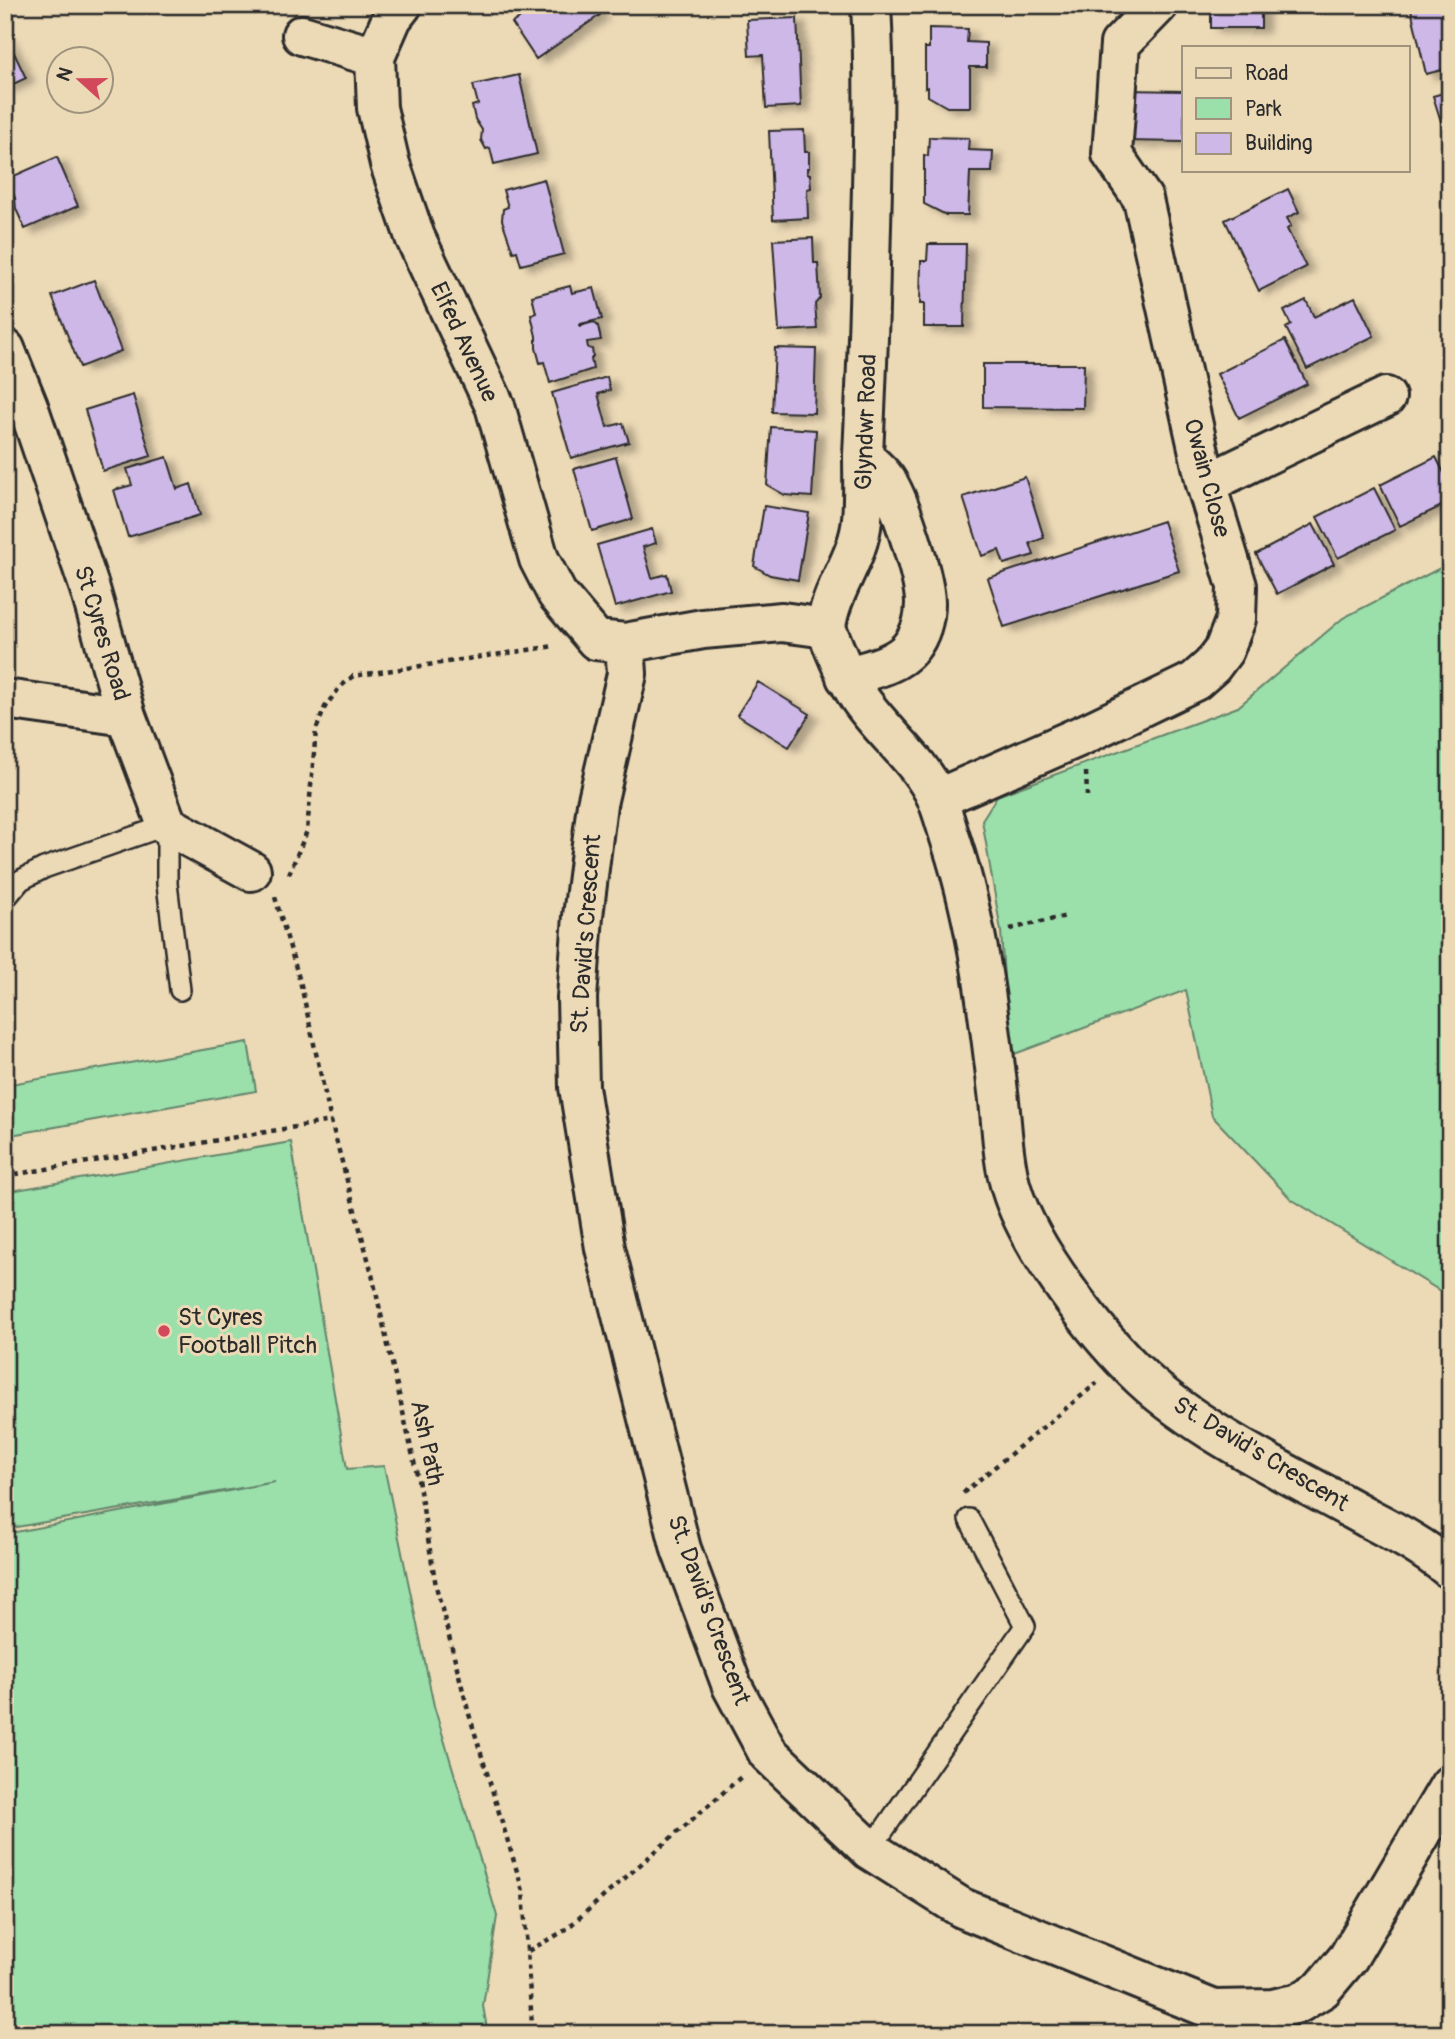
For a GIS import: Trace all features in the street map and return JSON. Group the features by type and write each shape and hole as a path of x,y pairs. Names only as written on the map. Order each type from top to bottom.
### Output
{"street":[{"name":"Elfed Avenue","path":"402,5 391,18 375,57 377,108 390,164 415,237 495,406 539,559 557,594 610,641"},
{"name":"Glyndwr Road","path":"826,628 828,610 836,589 847,572 857,547 862,520 869,347 874,57 871,5"},
{"name":"Owain Close","path":"937,799 1195,681 1212,666 1224,650 1236,619 1237,586 1206,484 1143,199 1112,154 1120,44 1158,5"},
{"path":"302,35 375,57"},
{"name":"St Cyres Road","path":"5,349 90,589 127,716 167,825"},
{"path":"1206,484 1386,397"},
{"path":"846,677 894,661 908,650 919,634 925,602 923,581 893,491 884,477 863,457"},
{"path":"610,641 782,622 826,628"},
{"name":"St. David's Crescent","path":"826,628 846,677 861,701 920,769 937,799 963,879 977,936 1011,1187 1029,1231 1108,1343 1145,1381 1183,1411 1236,1444 1414,1543 1450,1569"},
{"name":"St. David's Crescent","path":"610,641 627,674 597,804 583,916 577,998 579,1087 605,1248 681,1549 732,1686 768,1753 870,1850 962,1908 1214,2010 1273,2008 1299,2003 1322,1989 1348,1958 1450,1785"},
{"path":"5,699 127,716"},
{"path":"167,825 274,879"}],"lane":[{"path":"5,899 21,880 44,867 167,825 167,884 180,990"},
{"path":"870,1850 1025,1626 970,1519"}],"path":[{"path":"278,900 274,879 307,831 316,730 325,707 339,688 353,676 610,641"},
{"name":"Ash Path","path":"274,879 331,1121 374,1283 418,1479 436,1587 469,1714 523,1891 534,2034"},
{"path":"977,936 1067,916"},
{"path":"5,1176 331,1121"},
{"path":"970,1519 961,1494 1125,1360"},
{"path":"528,1951 564,1931 768,1753"}],"green space":[{"path":"1450,563 1450,1297 1291,1199 1212,1116 1186,990 1009,1056 1001,931 982,820 997,796 1238,707 1343,618"},
{"path":"248,1042 256,1091 5,1136 5,1085"},
{"path":"291,1142 347,1469 384,1466 434,1706 497,1916 483,2006 488,2034 5,2034 5,1534 275,1482 5,1529 5,1192"}],"building":[{"path":"532,5 594,5 600,15 536,59 512,23 527,13 525,10"},
{"path":"1211,5 1261,5 1261,28 1211,28"},
{"path":"1410,5 1448,5 1450,68 1426,74"},
{"path":"797,18 801,106 766,108 763,55 749,56 747,20"},
{"path":"929,28 968,29 967,42 986,43 986,67 970,67 970,107 947,107 928,96 928,87 925,88 925,48 929,48"},
{"path":"5,34 26,78 5,88"},
{"path":"519,75 537,154 494,164 490,148 486,149 481,140 482,130 475,119 472,106 478,104 473,85"},
{"path":"1125,90 1182,91 1182,142 1124,141"},
{"path":"1450,91 1450,150 1433,96"},
{"path":"804,130 805,152 809,152 807,174 810,174 811,188 807,189 808,218 773,220 769,131"},
{"path":"929,137 969,138 968,150 993,151 992,172 970,172 968,215 946,215 924,204 924,155 928,156"},
{"path":"57,157 78,206 25,229 7,179"},
{"path":"544,179 564,254 521,265 517,251 513,252 502,220 503,209 508,207 503,190"},
{"path":"1288,189 1299,212 1287,218 1291,226 1287,229 1306,267 1259,291 1225,220"},
{"path":"813,238 820,298 815,304 817,329 779,331 773,240"},
{"path":"928,244 966,244 964,327 924,327 924,304 920,304 921,261 927,261"},
{"path":"94,280 121,351 80,367 52,296"},
{"path":"570,286 572,293 594,288 602,319 580,326 594,322 598,326 601,340 587,342 588,348 592,349 593,369 550,383 544,362 540,363 536,348 531,315 536,313 532,296"},
{"path":"1355,297 1374,336 1307,369 1286,328 1291,325 1284,311 1306,300 1314,317"},
{"path":"1285,340 1307,384 1239,418 1217,374"},
{"path":"775,348 816,349 814,413 772,412"},
{"path":"983,364 1084,364 1083,408 983,407"},
{"path":"607,377 610,390 598,394 607,427 623,423 629,442 571,458 552,393"},
{"path":"133,395 151,456 103,471 85,410"},
{"path":"771,427 816,430 812,497 785,495 767,485"},
{"path":"167,457 177,489 191,484 200,515 128,537 114,490 132,485 127,469"},
{"path":"616,457 633,519 592,531 574,469"},
{"path":"1436,457 1450,485 1450,502 1400,526 1380,485"},
{"path":"1025,477 1044,538 1030,543 1034,555 1004,564 999,550 982,556 963,497"},
{"path":"1374,488 1395,530 1338,558 1317,517"},
{"path":"764,506 809,513 798,580 770,575 754,566"},
{"path":"1163,521 1179,571 1004,627 988,578"},
{"path":"1313,524 1334,564 1277,594 1256,554"},
{"path":"652,529 656,543 643,547 652,578 667,574 671,591 615,607 597,545"},
{"path":"758,682 810,714 789,747 737,715"}],"place":[{"name":"St Cyres Football Pitch","path":"164,1331"}]}
